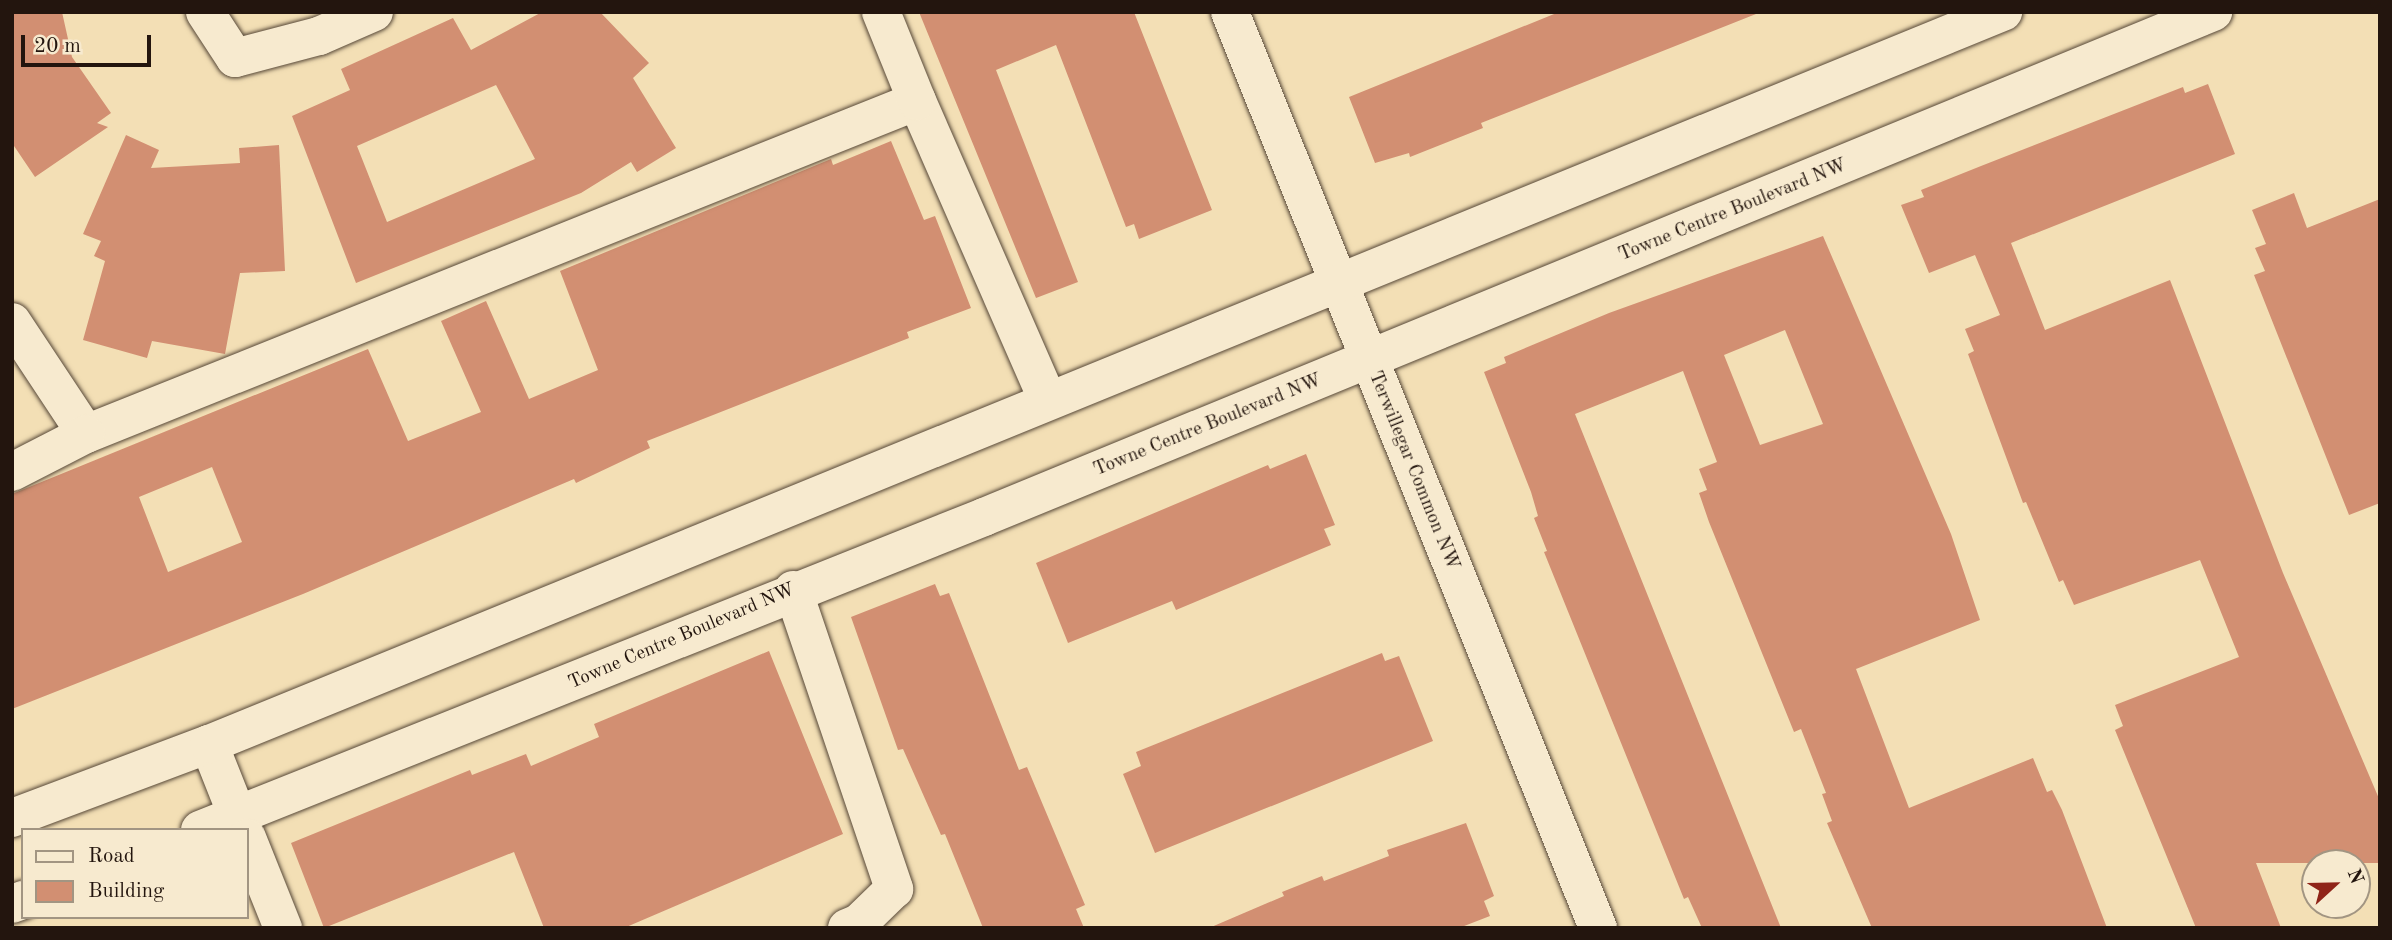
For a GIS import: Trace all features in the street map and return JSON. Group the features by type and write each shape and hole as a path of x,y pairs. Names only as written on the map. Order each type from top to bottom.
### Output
{"street":[{"path":"205,12 235,58 319,36 374,12"},
{"path":"881,12 1047,399"},
{"name":"Terwillegar Common NW","path":"1230,12 1598,928"},
{"path":"12,818 209,744 1336,281 2003,12"},
{"name":"Towne Centre Boulevard NW","path":"243,828 793,590 1368,361 2154,23 2213,12"},
{"path":"12,472 86,433 917,101"},
{"path":"12,322 86,433"},
{"path":"793,590 894,889 859,923 847,928"},
{"path":"209,744 243,828"},
{"path":"248,840 283,928"}],"building":[{"path":"12,12 62,12 72,57 111,113 97,123 108,127 35,177 12,143"},
{"path":"542,12 600,12 649,63 633,78 676,148 637,172 631,162 581,193 356,283 292,116 350,90 341,69 453,18 471,50","holes":["496,85 535,159 387,222 357,146"]},
{"path":"919,12 1134,12 1212,210 1139,239 1134,224 1126,227 1056,45 996,70 1078,282 1036,298"},
{"path":"1559,12 1756,14 1481,123 1483,128 1410,157 1409,153 1375,163 1349,97"},
{"path":"2208,84 2235,154 2011,243 2045,330 2170,280 2283,573 2380,801 2380,863 2371,863 2371,849 2301,849 2301,863 2256,863 2281,928 2196,928 2115,730 2123,726 2115,705 2239,657 2200,560 2074,605 2063,580 2059,582 2026,502 2023,503 1968,354 1974,351 1965,329 2000,315 1975,255 1929,273 1901,205 1924,197 1921,190 1981,166 2183,87 2185,93"},
{"path":"126,135 159,150 151,168 240,163 239,148 279,145 285,271 240,273 225,354 152,341 147,358 83,340 105,261 94,256 101,241 83,234"},
{"path":"891,141 924,220 935,216 971,308 907,332 909,338 647,441 650,448 576,483 574,479 303,594 12,709 12,494 368,349 408,441 481,412 441,321 486,301 529,399 598,370 560,271 831,159 833,165","holes":["212,467 242,542 168,572 139,497"]},
{"path":"2294,193 2307,228 2380,199 2380,503 2349,515 2254,275 2265,271 2255,248 2266,244 2252,210"},
{"path":"1823,236 1951,534 1980,620 1856,669 1909,808 2033,758 2047,792 2052,790 2062,810 2107,928 1872,928 1827,823 1832,821 1822,794 1826,793 1801,729 1794,732 1699,493 1707,490 1699,469 1717,462 1683,371 1575,414 1781,928 1702,928 1688,897 1684,899 1544,552 1547,551 1534,518 1538,516 1531,492 1484,372 1506,363 1504,357 1609,313","holes":["1785,330 1823,424 1760,445 1724,355"]},
{"path":"1306,454 1335,525 1324,529 1331,545 1176,610 1172,601 1068,643 1036,563 1268,465 1270,469"},
{"path":"935,584 940,596 949,593 1019,770 1027,767 1085,905 1076,909 1084,928 983,928 945,834 941,835 903,749 898,750 851,617"},
{"path":"769,651 843,834 624,928 544,928 514,852 324,928 291,843 470,770 472,775 526,754 531,766 599,737 594,724"},
{"path":"1382,653 1385,661 1399,656 1433,741 1155,853 1123,774 1141,766 1136,752"},
{"path":"1466,823 1494,896 1484,901 1490,916 1459,928 1209,928 1284,896 1282,892 1322,876 1324,881 1389,856 1387,850"}]}
